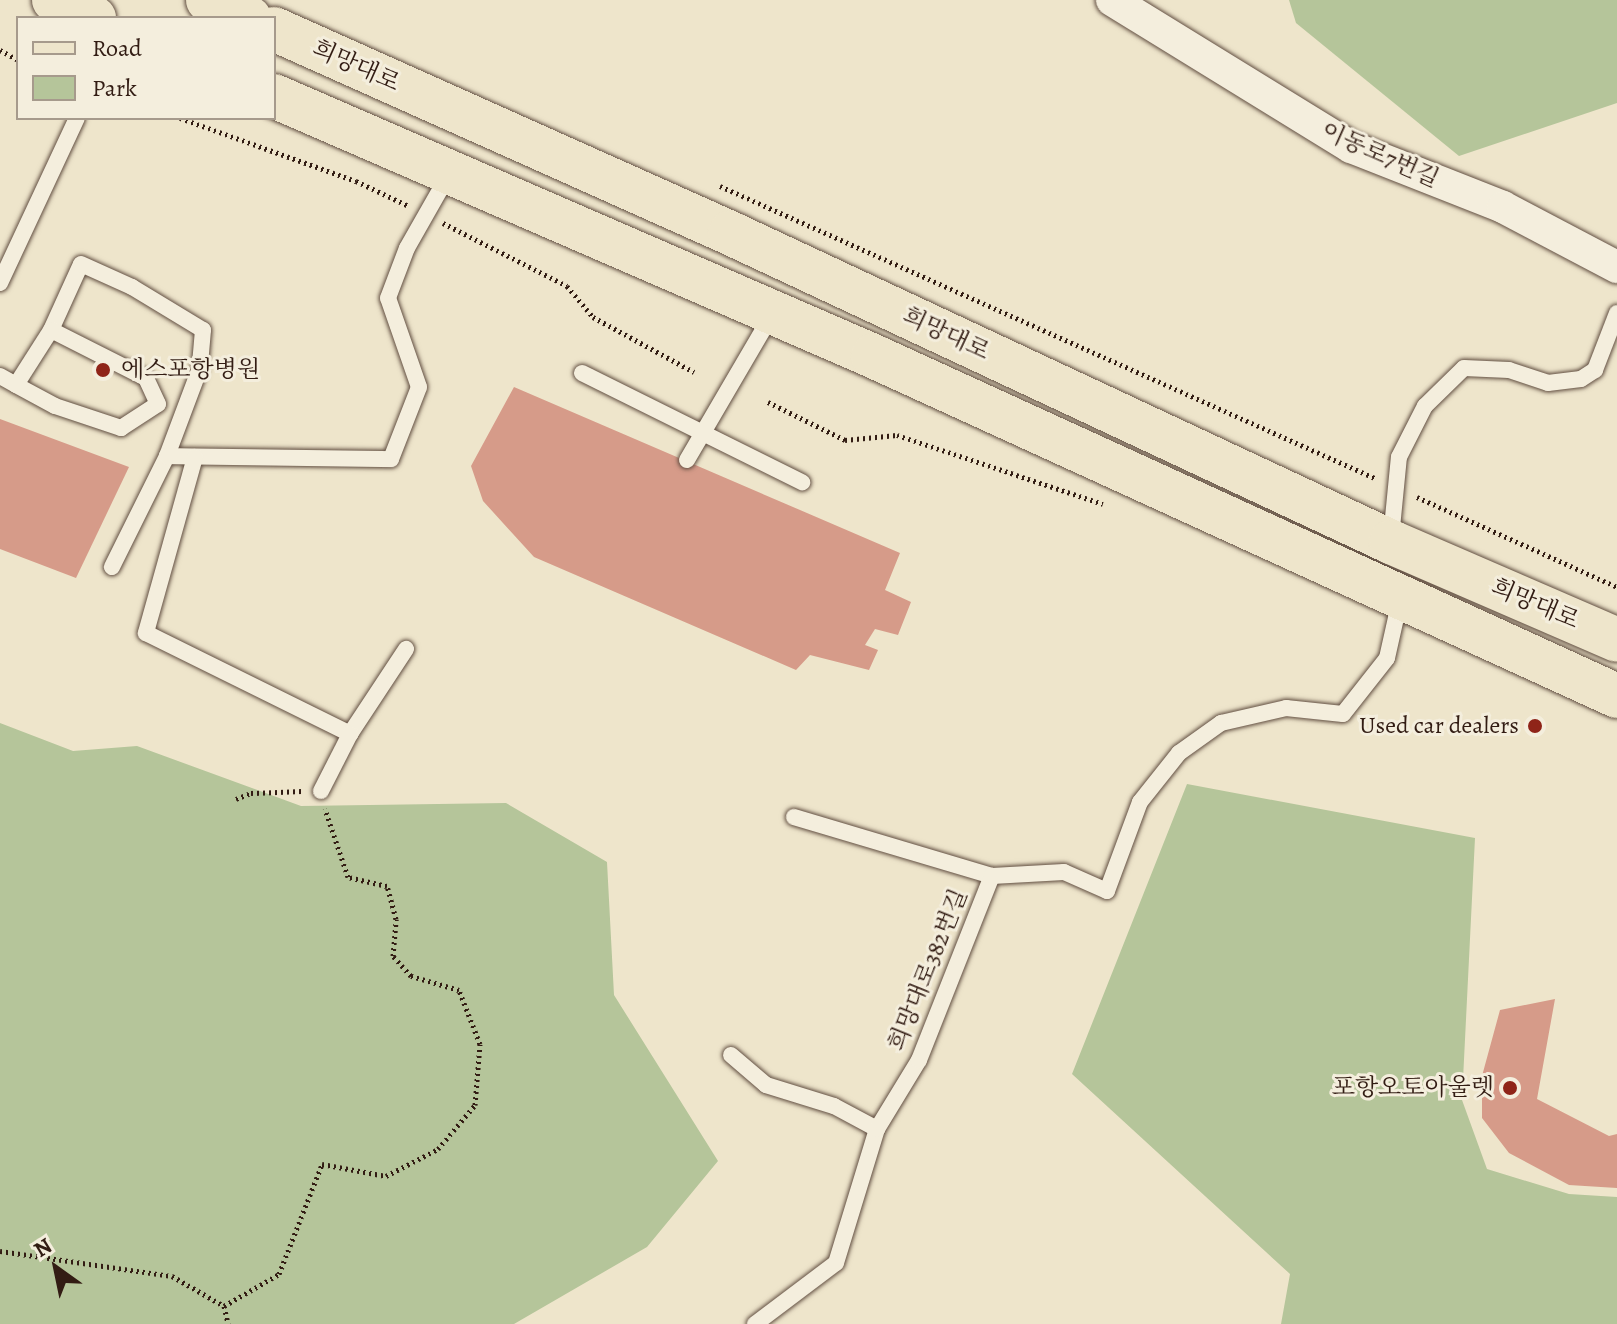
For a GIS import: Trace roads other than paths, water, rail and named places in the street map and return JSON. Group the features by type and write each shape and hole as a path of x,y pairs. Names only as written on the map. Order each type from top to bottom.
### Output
{"main road":[{"path":"54,0 90,16"},
{"path":"208,0 244,16"},
{"name":"희망대로","path":"276,30 744,240 1391,542 1617,640"},
{"name":"희망대로","path":"276,97 774,313 1617,696"}],"street":[{"name":"이동로7번길","path":"1112,0 1351,147 1503,207 1617,267"}],"lane":[{"path":"0,283 76,120"},
{"path":"167,456 391,459 419,387 388,298 426,215 450,172"},
{"path":"16,385 51,330 81,264 132,287 203,330 200,368 167,456 112,567"},
{"path":"687,460 774,313"},
{"path":"1401,597 1391,542 1399,457 1425,406 1464,368 1509,370 1548,383 1581,379 1595,370 1617,313"},
{"path":"0,376 55,406 121,428 158,404 146,378 51,330"},
{"path":"582,373 802,482"},
{"path":"195,457 146,633 350,734"},
{"name":"희망대로382번길","path":"755,1324 836,1263 877,1129 919,1060 992,876 1064,872 1107,891 1140,802 1179,753 1221,723 1286,708 1343,714 1387,658 1401,597"},
{"path":"321,791 350,734 406,649"},
{"path":"794,817 992,876"},
{"path":"731,1055 766,1085 834,1106 877,1129"}],"place":[{"name":"에스포항병원","path":"103,370"},
{"name":"Used car dealers","path":"1535,726"},
{"name":"포항오토아울렛","path":"1510,1088"}]}
